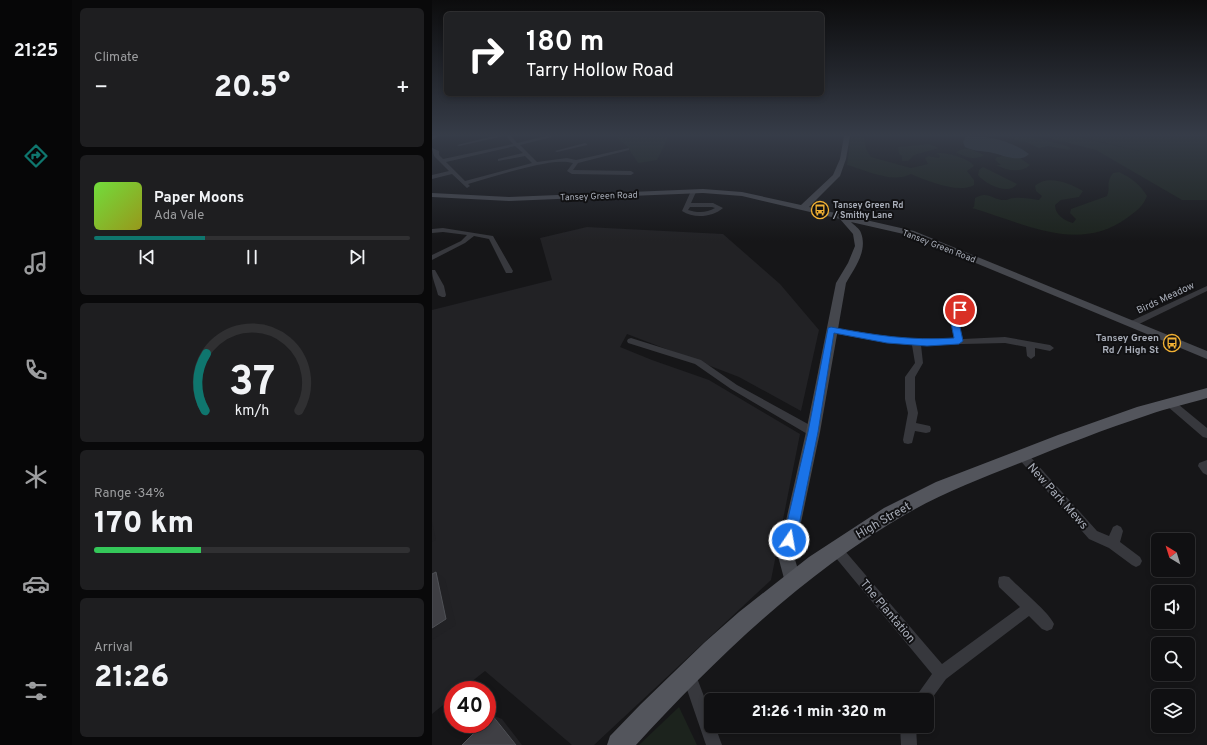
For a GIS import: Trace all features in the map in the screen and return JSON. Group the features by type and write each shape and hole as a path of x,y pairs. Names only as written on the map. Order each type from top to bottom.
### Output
{"main road":[{"name":"High Street","path":"619,745 688,671 792,580 835,548 891,513 944,487 1022,455 1134,413 1207,392"}],"street":[{"path":"432,177 453,172 465,185 513,171"},
{"path":"570,171 631,173"},
{"path":"804,208 836,176 838,171"},
{"path":"688,205 713,205 720,208 710,214 691,213 686,211 686,208 693,192"},
{"name":"Tansey Green Road","path":"435,199 553,198 693,192 742,194 911,234 1207,355"},
{"path":"792,580 786,556 813,432 831,330 841,283 853,263 859,246 857,233 843,218"},
{"path":"432,231 444,230 491,237 509,271"},
{"path":"432,258 464,242 473,234"},
{"path":"432,272 440,286 442,295"},
{"path":"432,288 440,286"},
{"name":"Birds Meadow","path":"1132,324 1207,288"},
{"path":"959,341 954,318 966,302"},
{"path":"960,310 971,314"},
{"path":"831,330 887,340 916,342 1005,340 1050,348"},
{"path":"631,341 698,362 734,387 813,432"},
{"path":"908,440 913,413 910,377 919,363 916,342"},
{"path":"1030,345 1031,356"},
{"path":"1170,403 1207,434"},
{"path":"911,426 926,429"},
{"name":"New Park Mews","path":"1022,455 1093,535 1113,544 1136,561"},
{"path":"1207,464 1203,466 1207,470"},
{"path":"1113,544 1117,531"},
{"name":"The Plantation","path":"835,548 941,674"},
{"path":"1004,582 1047,624"},
{"path":"927,693 941,674 1030,607"},
{"path":"688,671 714,745"},
{"path":"908,733 909,745"}],"shaded area":[{"path":"864,171 967,171 974,180 974,185 960,188 943,186 911,174 896,178"},
{"path":"979,171 991,171 1017,184 1009,189 1003,189 991,185 978,175"},
{"path":"1132,171 1207,171 1207,200 1182,200"},
{"path":"1119,172 1138,185 1147,196 1138,209 1127,218 1108,229 1089,234 1070,235 1050,232 972,208 974,207 975,198 983,195 1001,200 1020,198 1039,200 1042,196 1036,191 1035,186 1040,182 1052,180 1059,181 1072,185 1083,191 1079,197 1061,200 1055,205 1055,209 1061,217 1073,223 1076,219 1070,213 1071,209 1107,196 1109,182 1113,173"},
{"path":"587,227 723,234 780,284 819,330 801,411 739,377 627,334 620,347 709,380 800,434 771,580 594,745 572,745 485,671 472,681 444,681 444,704 432,714 432,310 552,280 540,238"},
{"path":"679,707 697,745 639,745"}],"building":[{"path":"436,572 446,619 432,628 432,574"},
{"path":"496,720 516,745 462,745 474,733 496,733"}],"place":[{"name":"Tansey Green Rd / Smithy Lane","path":"820,210"},
{"name":"Tansey Green Rd / High St","path":"1172,343"}],"route":[{"path":"789,540 813,432 831,330 887,340 927,343 959,341 954,318 960,310"}]}
